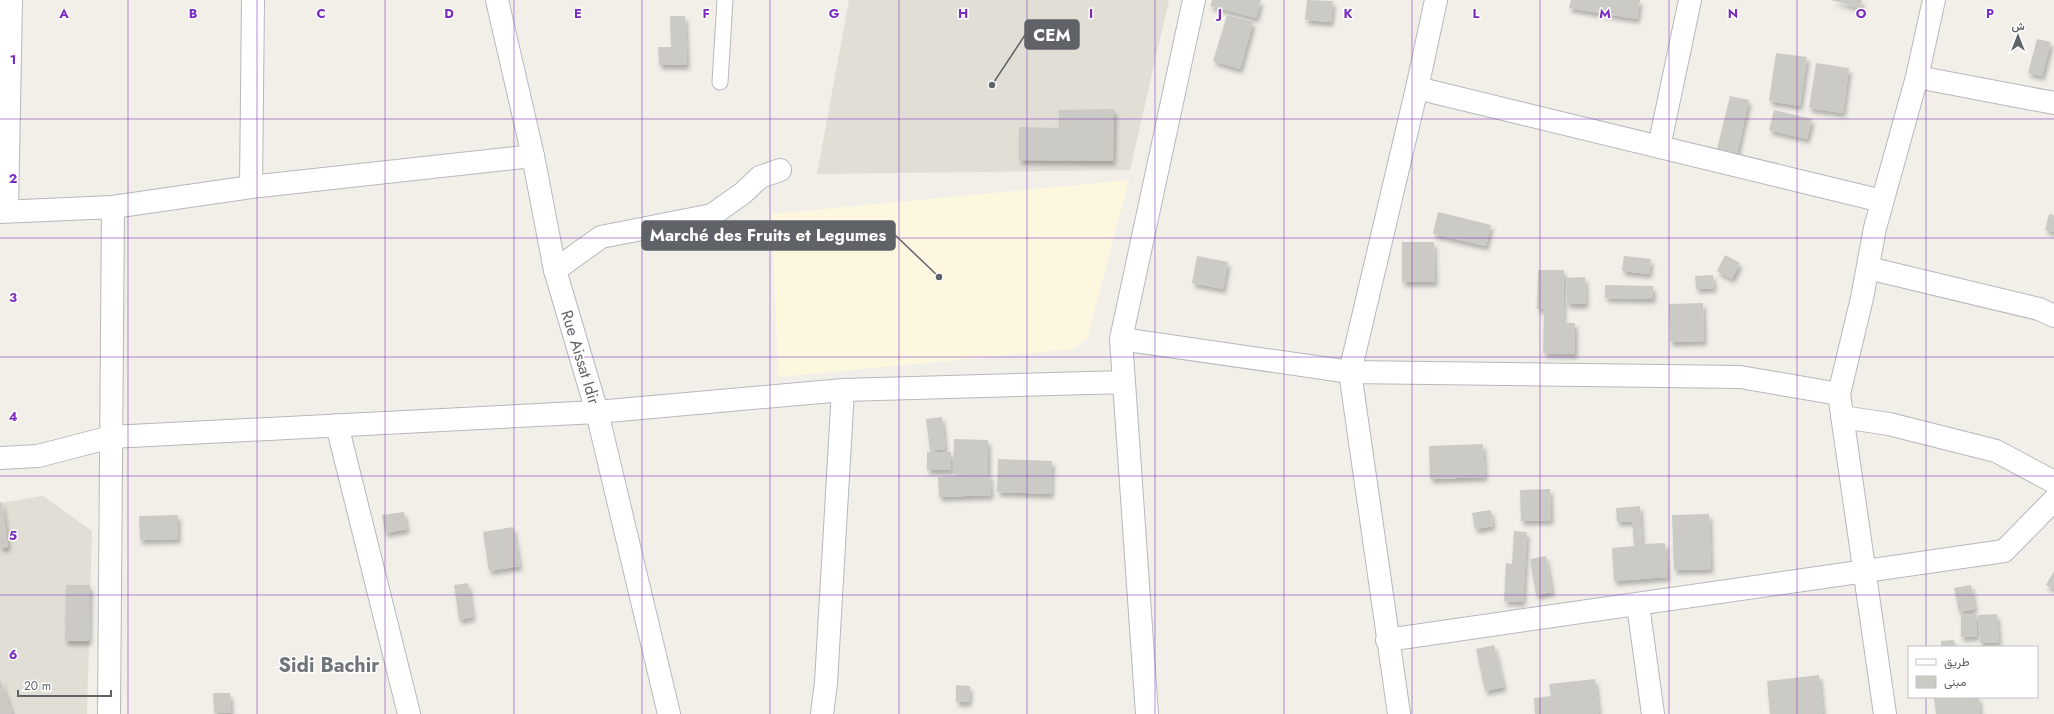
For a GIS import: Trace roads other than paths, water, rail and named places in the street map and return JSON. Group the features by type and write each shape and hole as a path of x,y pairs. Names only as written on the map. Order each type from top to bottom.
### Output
{"street":[{"path":"11,0 4,211 114,207 251,187 533,156"},
{"path":"251,187 253,0"},
{"name":"Rue Aissat Idir","path":"497,0 533,156 555,270 597,412 669,714"},
{"path":"1147,714 1121,339 1194,0"},
{"path":"1399,714 1350,372 1417,88 1436,0"},
{"path":"1659,147 1690,0"},
{"path":"1885,714 1839,394 1868,268 1875,228 1917,77 1934,0"},
{"path":"1917,77 2054,103"},
{"path":"1417,88 1882,201"},
{"path":"555,270 601,237 712,215 743,193 760,178 780,170"},
{"path":"109,714 110,437 114,207"},
{"path":"1868,268 2039,309 2054,316"},
{"path":"1121,339 1350,372 1740,377 1839,394"},
{"path":"0,458 38,456 110,437 597,412 843,390 1124,382"},
{"path":"822,714 826,675 843,390"},
{"path":"1842,417 1889,424 1996,451 2054,482"},
{"path":"337,425 409,714"},
{"path":"1388,640 2004,551 2054,500"},
{"path":"1638,605 1653,714"}],"lane":[{"path":"720,82 725,0"}],"place":[{"name":"CEM","path":"992,85"},
{"name":"Marché des Fruits et Legumes","path":"939,277"}],"district":[{"name":"Sidi Bachir","path":"329,665"}]}
